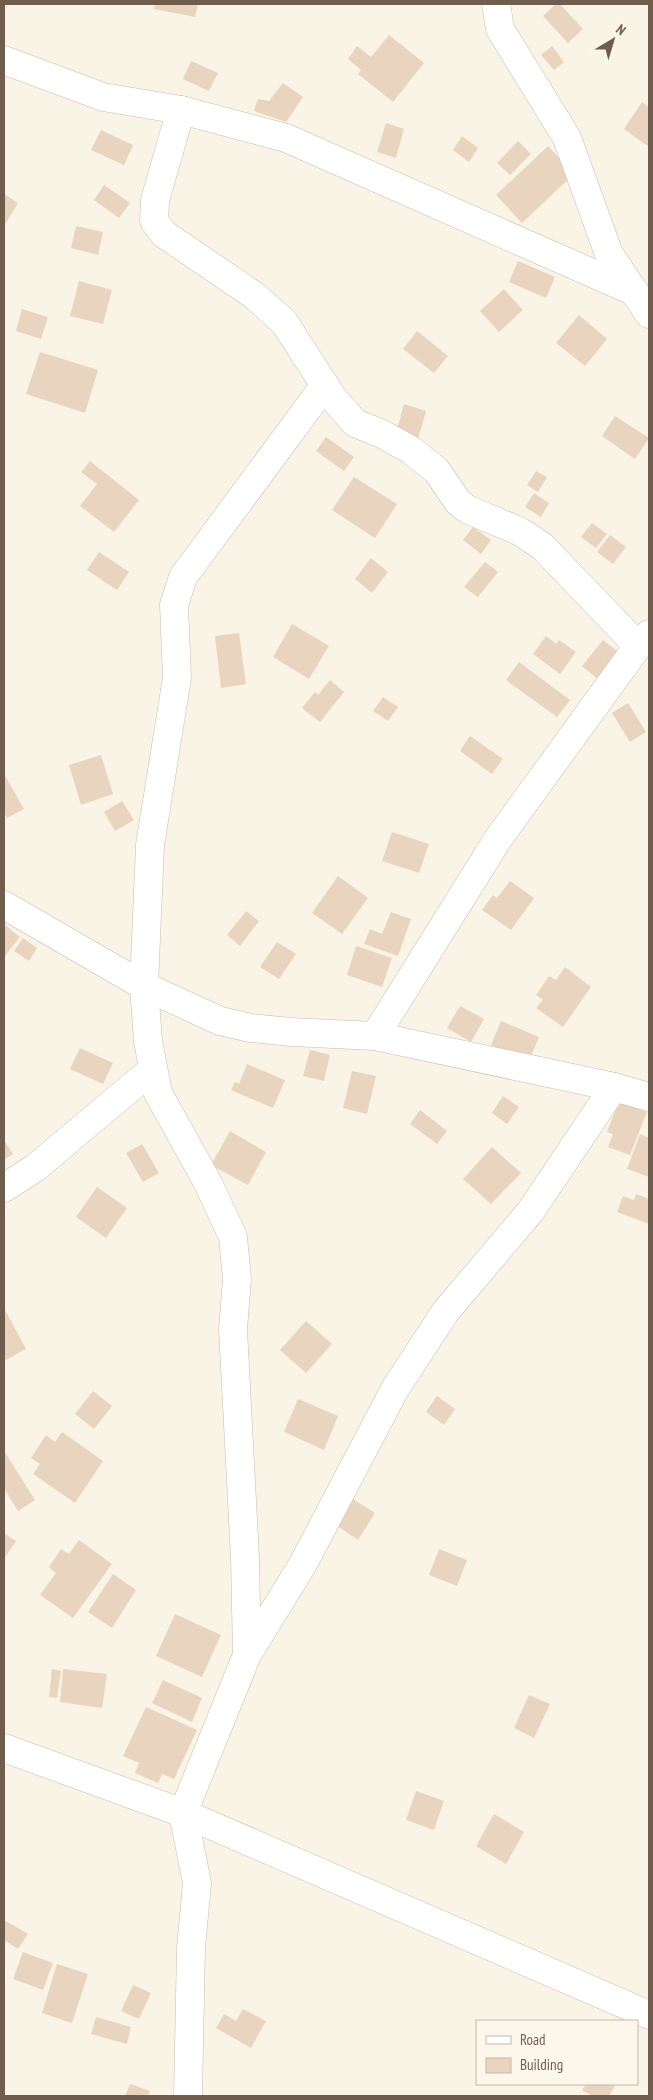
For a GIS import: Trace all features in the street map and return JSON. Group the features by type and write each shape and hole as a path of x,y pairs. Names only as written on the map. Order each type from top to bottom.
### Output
{"street":[{"path":"496,4 500,29 566,138 609,254 649,314"},
{"path":"7,69 103,97 182,110 286,138 634,292"},
{"path":"182,110 154,200 154,221 164,234 255,296 284,322 333,398 355,423 382,434 411,450 438,471 458,502 467,509 518,531 542,546 644,640 498,840 375,1036"},
{"path":"247,1655 245,1558 233,1329 237,1279 233,1237 208,1183 158,1093 153,1069 144,986 150,845 177,678 174,605 183,577 325,385"},
{"path":"4,905 144,986 220,1021 251,1028 291,1032 375,1036 614,1087 649,1098"},
{"path":"4,1188 35,1168 153,1069"},
{"path":"188,2096 191,1948 197,1883 183,1813 247,1655 304,1564 400,1381 446,1311 530,1212 614,1087"},
{"path":"4,1748 183,1813 649,2015"}],"building":[{"path":"155,4 198,4 195,17 154,9"},
{"path":"556,4 560,4 583,29 568,43 543,16"},
{"path":"389,35 424,63 393,102 358,74 361,70 348,59 357,46 371,57"},
{"path":"552,46 564,62 554,70 541,55"},
{"path":"191,61 218,73 209,91 183,79"},
{"path":"283,83 303,97 286,122 254,111 258,99 269,101"},
{"path":"642,102 649,107 649,147 624,129"},
{"path":"386,123 404,129 396,158 377,152"},
{"path":"101,130 133,145 124,165 91,150"},
{"path":"462,136 478,148 469,162 453,150"},
{"path":"518,141 531,154 510,175 497,163"},
{"path":"548,146 574,174 522,223 496,195"},
{"path":"104,185 130,203 119,218 94,200"},
{"path":"4,194 18,203 6,223 4,221"},
{"path":"76,226 103,232 98,255 71,248"},
{"path":"518,261 555,277 546,298 509,282"},
{"path":"79,281 112,290 103,324 70,316"},
{"path":"504,289 523,310 499,332 480,311"},
{"path":"22,309 48,317 41,339 16,331"},
{"path":"579,315 607,339 585,366 556,343"},
{"path":"417,331 448,356 434,373 403,349"},
{"path":"40,352 98,370 85,413 26,394"},
{"path":"404,404 426,411 418,439 396,433"},
{"path":"615,416 649,438 635,459 602,436"},
{"path":"326,437 354,457 344,471 316,451"},
{"path":"90,461 139,500 114,532 80,506 97,484 81,472"},
{"path":"536,471 547,477 538,492 527,485"},
{"path":"354,477 397,504 375,538 332,510"},
{"path":"534,493 549,503 541,517 525,507"},
{"path":"592,523 607,534 596,548 581,537"},
{"path":"473,527 491,540 481,554 463,540"},
{"path":"610,535 626,547 613,564 597,552"},
{"path":"99,552 129,572 117,590 87,570"},
{"path":"371,558 388,572 372,593 355,579"},
{"path":"485,562 498,572 478,597 464,587"},
{"path":"292,624 329,646 309,679 273,657"},
{"path":"239,633 246,684 221,688 215,636"},
{"path":"546,636 556,644 559,640 576,652 560,674 533,654"},
{"path":"603,640 622,655 600,681 582,666"},
{"path":"519,662 570,700 557,717 506,680"},
{"path":"330,680 344,692 320,722 302,708 315,692 318,695"},
{"path":"383,697 398,707 388,721 373,711"},
{"path":"628,703 646,732 630,742 612,713"},
{"path":"470,736 503,759 492,774 460,751"},
{"path":"101,755 113,794 81,805 69,765"},
{"path":"4,774 24,809 7,818 4,813"},
{"path":"122,801 134,820 115,831 104,812"},
{"path":"392,832 429,844 419,873 382,861"},
{"path":"338,876 368,898 342,934 312,913"},
{"path":"510,881 534,898 511,930 482,910 493,895 497,898"},
{"path":"246,911 259,921 240,946 227,935"},
{"path":"391,912 411,919 398,956 364,944 370,929 382,934"},
{"path":"4,926 20,937 4,957"},
{"path":"23,938 37,948 29,961 14,951"},
{"path":"277,942 296,954 279,979 260,967"},
{"path":"356,946 392,958 382,987 347,975"},
{"path":"565,967 591,987 563,1027 536,1008 543,1000 536,995 549,976 556,980"},
{"path":"460,1006 484,1019 471,1042 447,1028"},
{"path":"501,1021 539,1037 529,1061 491,1045"},
{"path":"80,1048 113,1063 103,1084 70,1069"},
{"path":"310,1050 330,1055 324,1081 303,1076"},
{"path":"247,1064 285,1080 273,1108 231,1090 235,1082 239,1084"},
{"path":"352,1071 376,1076 367,1114 343,1108"},
{"path":"503,1096 519,1107 507,1124 492,1113"},
{"path":"619,1101 647,1112 630,1155 608,1147 613,1134 607,1132"},
{"path":"420,1110 447,1131 437,1144 410,1124"},
{"path":"230,1131 266,1152 248,1185 211,1165"},
{"path":"640,1134 649,1138 649,1177 627,1169"},
{"path":"4,1140 13,1154 4,1160"},
{"path":"142,1144 159,1173 143,1182 126,1153"},
{"path":"492,1147 521,1173 491,1204 463,1179"},
{"path":"97,1187 127,1208 106,1238 76,1217"},
{"path":"636,1194 649,1199 649,1224 617,1212 623,1196 634,1200"},
{"path":"4,1308 26,1349 4,1361"},
{"path":"306,1321 332,1344 306,1373 280,1350"},
{"path":"93,1391 112,1406 94,1429 75,1414"},
{"path":"437,1396 455,1409 444,1425 426,1412"},
{"path":"298,1399 338,1416 324,1450 284,1432"},
{"path":"62,1432 103,1461 75,1503 33,1474 40,1464 31,1458 46,1435 55,1442"},
{"path":"4,1451 35,1500 18,1511 4,1488"},
{"path":"353,1499 375,1513 358,1540 336,1525"},
{"path":"4,1533 16,1541 4,1559"},
{"path":"79,1540 112,1564 73,1618 40,1595 56,1573 49,1567 61,1549 69,1554"},
{"path":"439,1549 467,1560 457,1586 429,1575"},
{"path":"113,1574 136,1590 112,1628 88,1612"},
{"path":"175,1614 221,1635 202,1677 156,1656"},
{"path":"52,1669 61,1671 57,1698 49,1697"},
{"path":"63,1669 107,1674 102,1708 60,1702"},
{"path":"163,1680 202,1698 192,1722 152,1703"},
{"path":"529,1695 550,1704 534,1738 514,1728"},
{"path":"146,1707 197,1730 174,1779 162,1774 158,1783 135,1773 139,1763 123,1756"},
{"path":"416,1791 444,1801 434,1830 406,1820"},
{"path":"494,1814 524,1832 506,1864 476,1846"},
{"path":"4,1920 28,1934 18,1949 4,1940"},
{"path":"23,1952 53,1963 43,1990 13,1979"},
{"path":"57,1964 88,1974 72,2023 42,2013"},
{"path":"133,1985 151,1993 139,2019 121,2011"},
{"path":"243,2009 266,2021 251,2048 216,2028 224,2014 236,2021"},
{"path":"96,2017 131,2027 127,2044 91,2034"},
{"path":"130,2084 150,2091 148,2096 125,2096"},
{"path":"585,2085 615,2085 609,2096 592,2096 582,2090"}]}
